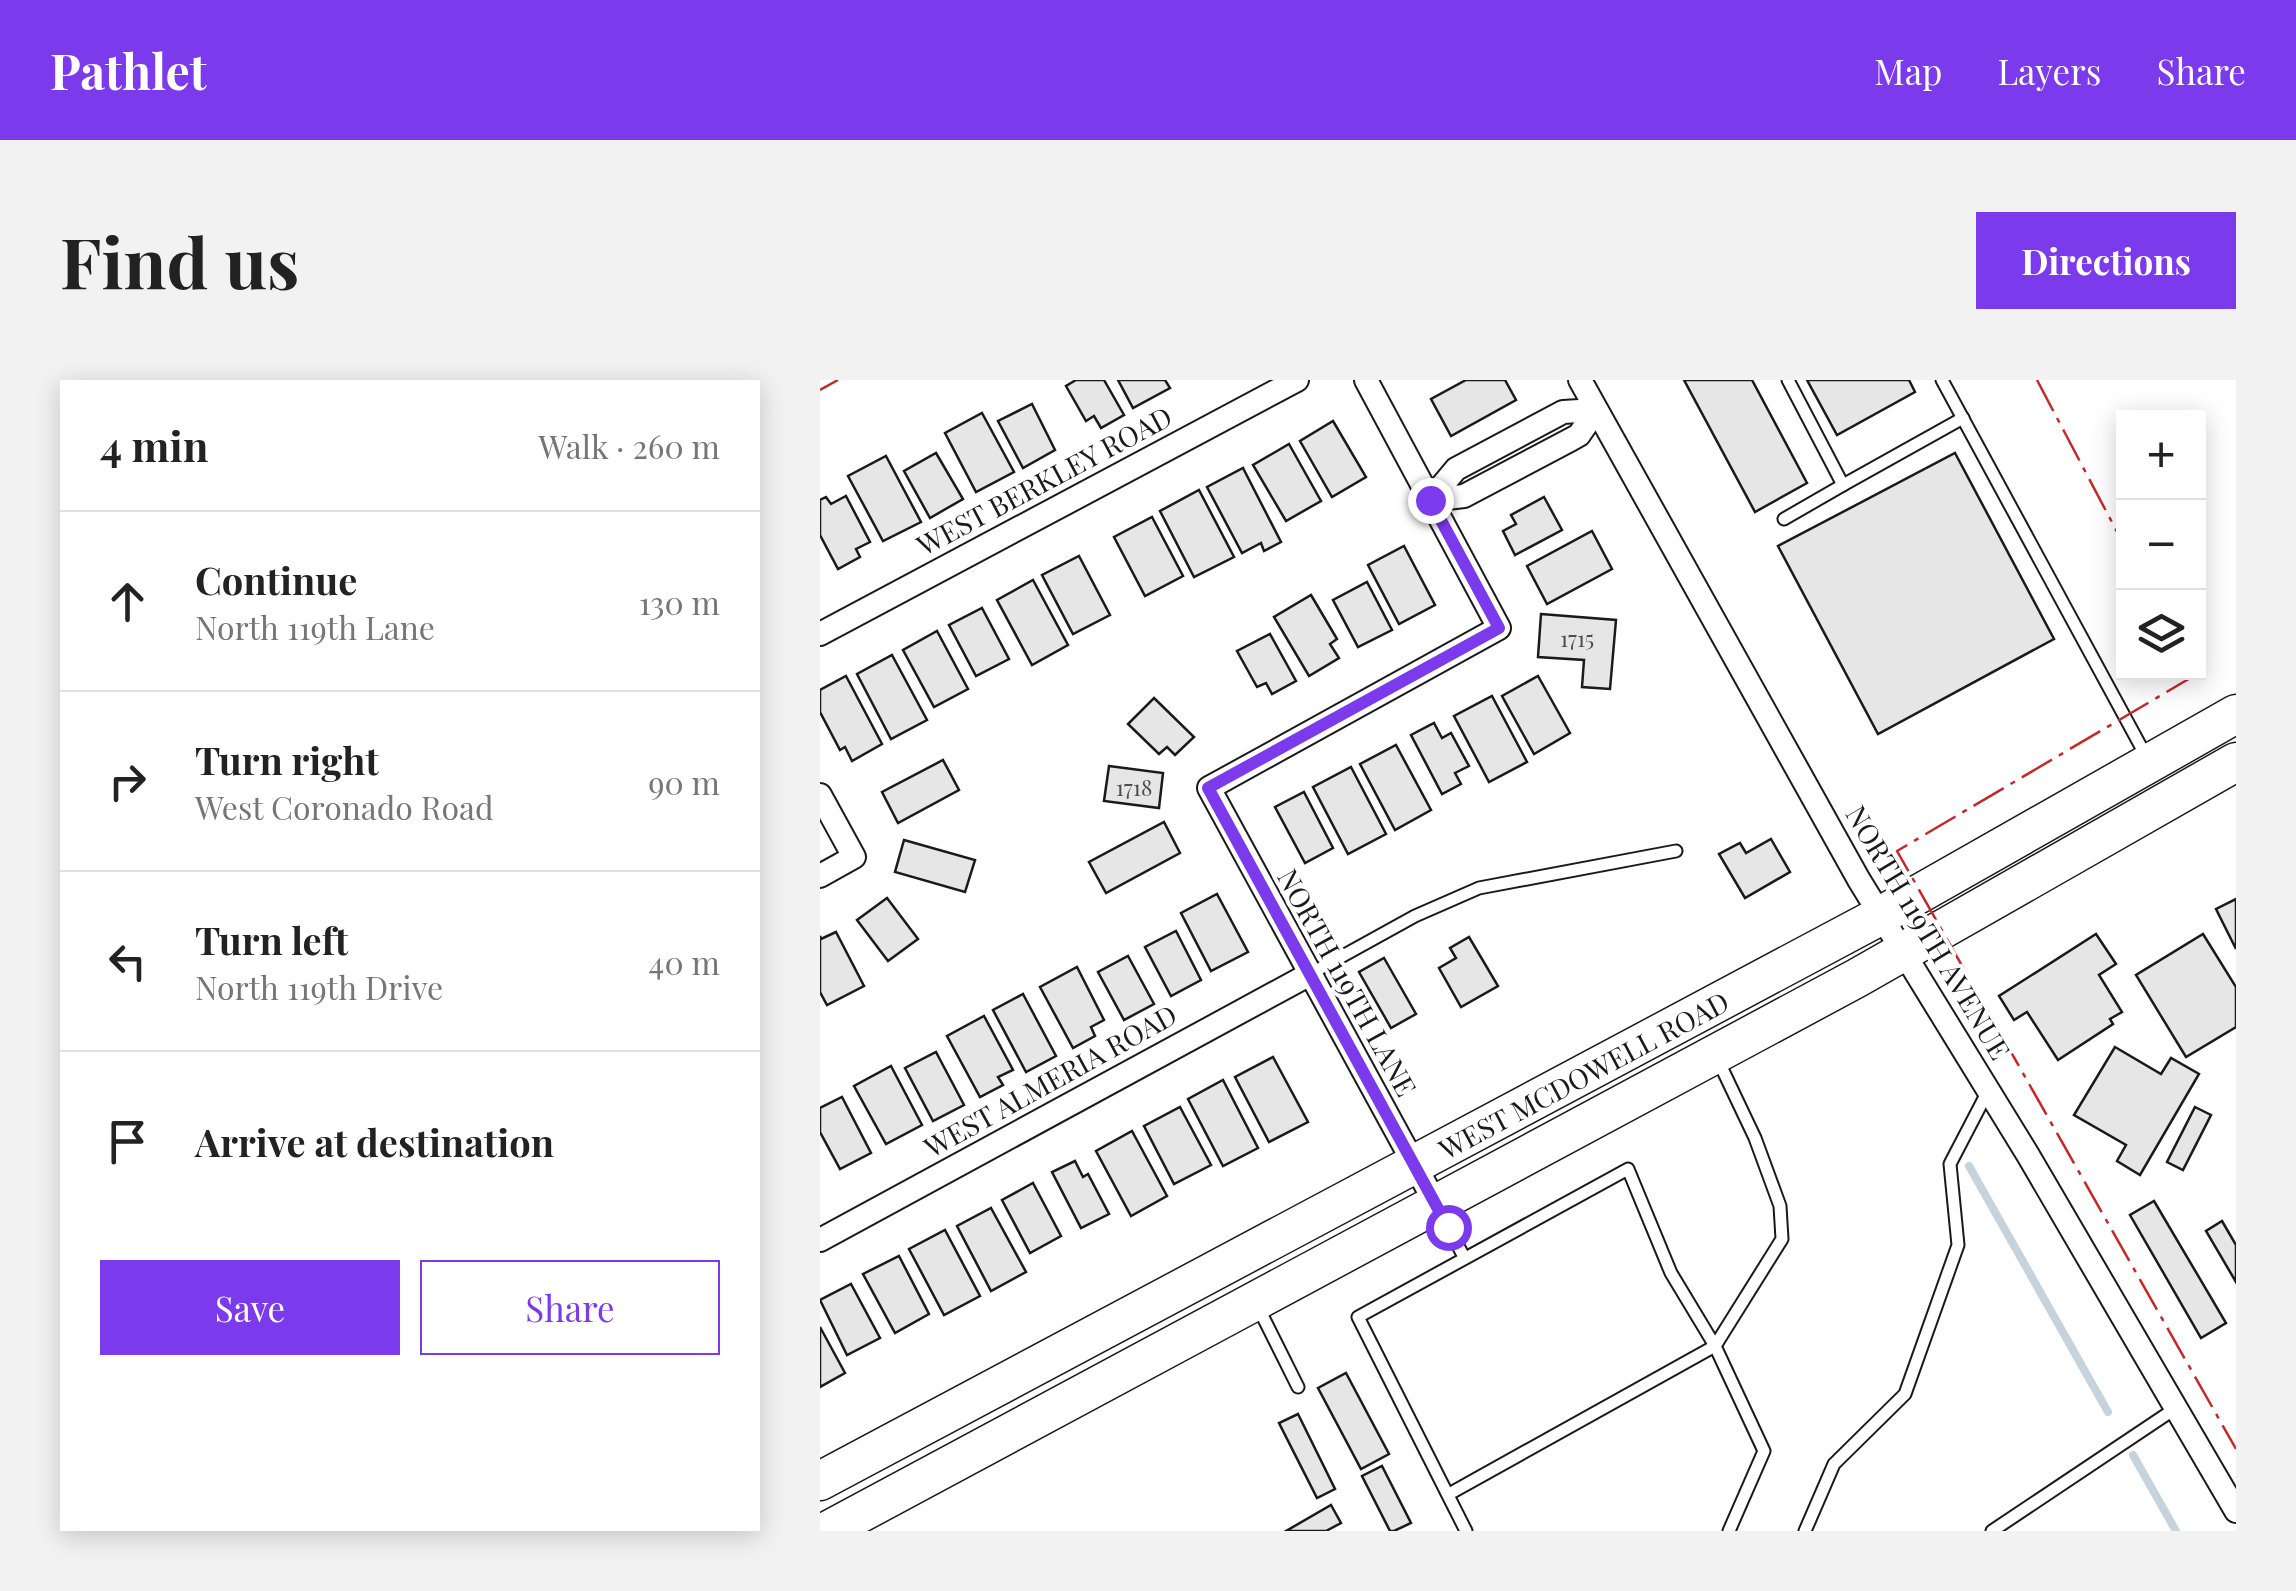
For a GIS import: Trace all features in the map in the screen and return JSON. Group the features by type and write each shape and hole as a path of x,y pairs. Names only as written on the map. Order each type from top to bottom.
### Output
{"main road":[{"name":"WEST MCDOWELL ROAD","path":"820,1481 1880,916 2236,714"},
{"name":"WEST MCDOWELL ROAD","path":"826,1531 1905,952 2236,762"}],"street":[{"name":"WEST BERKLEY ROAD","path":"820,634 1297,380"},
{"path":"1366,380 1430,500 1456,469 1564,412 1596,410"},
{"name":"NORTH 119TH AVENUE","path":"1580,380 1880,916 1989,1090 2236,1510"},
{"name":"NORTH 119TH LANE","path":"1430,500 1499,628 1208,788 1436,1204"},
{"path":"820,796 854,857 820,876"},
{"name":"WEST ALMERIA ROAD","path":"820,1240 1310,974"}],"lane":[{"path":"1788,380 1843,485"},
{"path":"1942,380 2150,764"},
{"path":"1784,518 1963,418"},
{"path":"1310,974 1415,916 1479,888 1676,851"},
{"path":"1449,1494 1714,1346 1782,1239 1780,1206 1756,1138 1715,1054"},
{"path":"1805,1531 1834,1464 1905,1394 1958,1245 1950,1164 1989,1090"},
{"path":"1466,1531 1358,1318 1628,1169 1672,1273 1714,1346 1764,1451 1729,1531"},
{"path":"1436,1204 1464,1257"},
{"path":"1255,1301 1298,1388"},
{"path":"1992,1531 2176,1408"}],"building":[{"path":"1076,380 1104,380 1124,415 1101,428 1094,416 1086,421 1066,386"},
{"path":"1118,380 1165,380 1170,388 1133,408"},
{"path":"1466,380 1505,380 1516,400 1451,436 1431,399"},
{"path":"1684,380 1752,380 1807,483 1755,512"},
{"path":"1807,380 1909,380 1915,392 1837,435"},
{"path":"1032,404 1055,450 1023,468 998,421"},
{"path":"982,413 1014,472 976,492 945,433"},
{"path":"1333,421 1366,477 1332,497 1300,441"},
{"path":"1289,444 1321,501 1286,521 1253,465"},
{"path":"936,453 963,499 930,518 904,471"},
{"path":"1955,453 2054,639 1878,734 1778,546"},
{"path":"886,456 921,522 883,541 848,476"},
{"path":"1243,468 1281,542 1264,551 1261,543 1242,553 1207,487"},
{"path":"1199,490 1234,557 1194,577 1160,511"},
{"path":"846,496 870,542 856,549 860,557 838,569 820,535 820,500 826,497 831,504"},
{"path":"1544,497 1562,530 1515,555 1503,531 1516,524 1511,515"},
{"path":"1152,517 1183,576 1145,596 1114,537"},
{"path":"1592,531 1612,569 1547,604 1527,566"},
{"path":"1404,546 1435,605 1399,624 1368,565"},
{"path":"1079,556 1110,615 1073,634 1042,575"},
{"path":"1033,580 1068,645 1032,665 997,600"},
{"path":"1367,582 1392,630 1358,647 1333,600"},
{"path":"1311,595 1337,639 1330,644 1339,658 1309,676 1274,617"},
{"path":"982,608 1009,659 976,676 949,625"},
{"path":"1541,614 1616,620 1610,689 1582,687 1584,660 1538,657"},
{"path":"937,631 968,689 934,707 903,650"},
{"path":"1270,634 1296,681 1272,694 1266,683 1257,687 1237,651"},
{"path":"892,655 927,720 891,739 857,674"},
{"path":"846,676 882,744 852,761 845,747 840,750 820,712 820,690"},
{"path":"1538,676 1570,733 1534,754 1502,696"},
{"path":"1492,696 1527,762 1489,782 1454,716"},
{"path":"1154,698 1194,737 1175,755 1167,747 1159,754 1128,724"},
{"path":"1434,723 1442,738 1451,733 1469,766 1455,773 1461,784 1442,794 1411,735"},
{"path":"1396,745 1431,810 1395,830 1360,764"},
{"path":"943,760 959,790 898,823 882,792"},
{"path":"1109,766 1163,773 1159,808 1104,801"},
{"path":"1351,767 1386,834 1348,854 1313,787"},
{"path":"1304,792 1333,848 1305,863 1275,807"},
{"path":"1164,822 1180,853 1106,893 1089,862"},
{"path":"1771,839 1790,872 1745,898 1719,854 1740,843 1746,853"},
{"path":"904,840 975,860 965,892 895,872"},
{"path":"1217,894 1248,952 1211,971 1181,913"},
{"path":"887,898 918,939 888,961 857,920"},
{"path":"2236,899 2236,949 2216,909"},
{"path":"1176,931 1201,980 1171,996 1145,947"},
{"path":"836,932 864,986 827,1005 820,992 820,936 821,939"},
{"path":"2096,934 2116,964 2099,975 2122,1012 2110,1019 2113,1024 2058,1060 2027,1012 2014,1020 1999,996"},
{"path":"2203,934 2236,987 2236,1027 2186,1057 2136,975"},
{"path":"1469,937 1498,986 1461,1007 1439,968 1456,958 1450,948"},
{"path":"1128,956 1154,1004 1124,1020 1098,972"},
{"path":"1384,958 1416,1014 1391,1028 1359,972"},
{"path":"1077,967 1104,1020 1091,1027 1095,1036 1073,1048 1040,987"},
{"path":"1023,994 1056,1056 1026,1072 993,1010"},
{"path":"984,1016 1013,1070 998,1077 1003,1085 980,1097 947,1036"},
{"path":"2115,1047 2161,1074 2171,1058 2199,1074 2140,1175 2117,1161 2126,1145 2074,1115"},
{"path":"936,1052 964,1105 933,1121 905,1068"},
{"path":"1273,1057 1308,1122 1269,1142 1235,1077"},
{"path":"891,1066 922,1125 886,1144 854,1086"},
{"path":"1223,1080 1258,1148 1223,1166 1188,1099"},
{"path":"842,1097 871,1153 840,1169 820,1132 820,1108"},
{"path":"1180,1107 1211,1165 1174,1184 1144,1126"},
{"path":"2195,1107 2211,1115 2183,1170 2167,1162"},
{"path":"1132,1131 1167,1196 1131,1216 1096,1151"},
{"path":"1075,1161 1083,1177 1088,1174 1109,1214 1081,1228 1052,1172"},
{"path":"1033,1183 1061,1236 1030,1253 1002,1200"},
{"path":"2154,1201 2226,1323 2201,1338 2130,1215"},
{"path":"991,1208 1026,1272 991,1291 957,1226"},
{"path":"2222,1221 2236,1245 2236,1282 2206,1231"},
{"path":"945,1230 980,1296 944,1315 909,1249"},
{"path":"899,1256 929,1314 895,1333 863,1274"},
{"path":"851,1284 880,1338 847,1355 820,1300"},
{"path":"820,1327 845,1373 820,1387"},
{"path":"1346,1373 1389,1454 1361,1469 1318,1388"},
{"path":"1298,1414 1335,1489 1317,1498 1279,1423"},
{"path":"1382,1466 1411,1523 1394,1531 1390,1531 1362,1476"},
{"path":"1331,1505 1341,1523 1326,1531 1286,1531"}],"waterway":[{"path":"1969,1166 2108,1412"},
{"path":"2133,1455 2176,1531"}],"power":[{"path":"820,390 838,380"},
{"path":"2037,380 2116,530"},
{"path":"2187,680 1897,851 2236,1449"}],"route":[{"path":"1430,500 1499,628 1208,788 1448,1227"}]}
